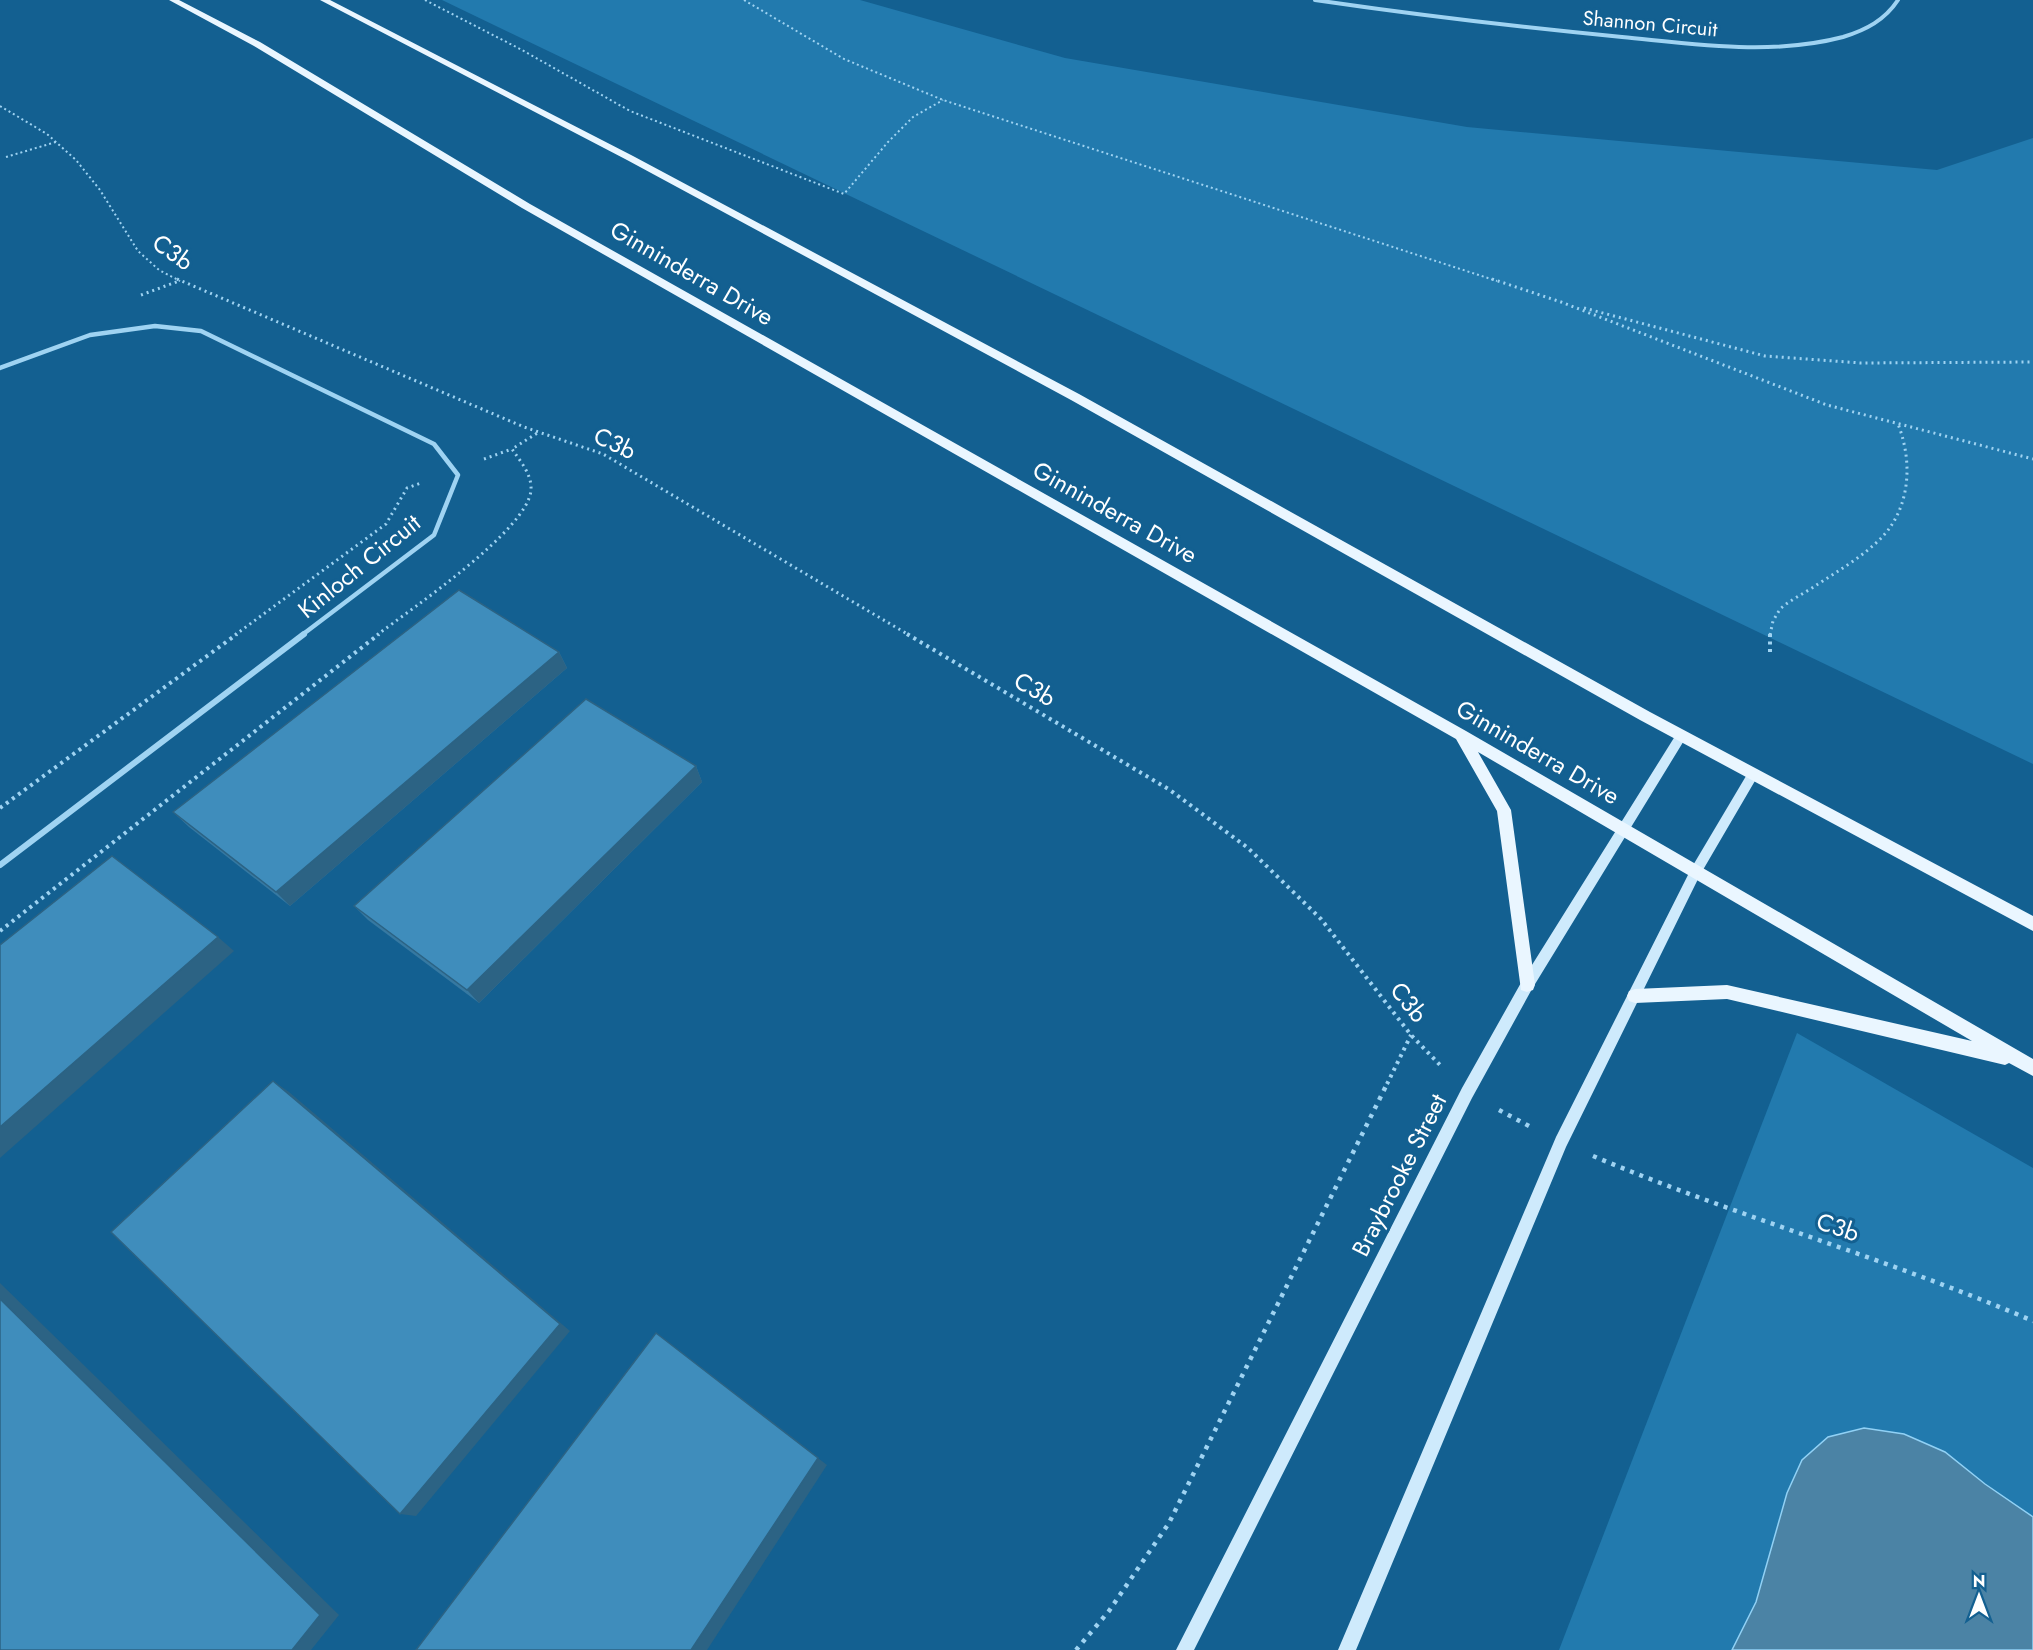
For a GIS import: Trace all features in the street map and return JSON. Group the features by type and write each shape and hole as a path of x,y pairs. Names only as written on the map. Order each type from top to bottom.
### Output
{"main road":[{"name":"Ginninderra Drive","path":"173,0 257,44 536,212 1461,735 2026,1064"},
{"path":"324,0 630,158 1065,392 1682,736 2033,924"},
{"path":"1461,735 1504,810 1527,985"},
{"path":"1635,996 1727,992 2026,1064"}],"street":[{"name":"Shannon Circuit","path":"1315,0 1548,30 1753,47 1803,44 1845,36 1888,14 1898,0"},
{"path":"0,368 90,335 155,326 201,331 434,444 454,471"},
{"name":"Kinloch Circuit","path":"0,865 434,535 458,475 454,471"},
{"name":"Braybrooke Street","path":"1185,1650 1467,1093 1527,985 1682,736"},
{"path":"1347,1650 1561,1142 1696,871 1754,774"}],"path":[{"path":"424,0 522,50 630,111 844,194 888,142 914,117 943,100"},
{"path":"744,0 844,59 943,100 1561,302 1827,405 2033,459"},
{"name":"C3b","path":"0,106 47,134 76,159 100,190 138,251 159,270 200,290 540,432 603,454 1170,790 1248,848 1321,919 1412,1035 1467,1093 1561,1142 1655,1182 1957,1288 2033,1321"},
{"path":"6,157 56,142"},
{"path":"1561,302 1765,356 1861,363 2033,362"},
{"path":"1770,652 1769,638 1778,611 1841,568 1890,528 1905,492 1904,437 1898,423"},
{"path":"0,808 386,524 407,488 512,449 540,432"},
{"path":"0,931 508,531 525,506 531,481 512,449"},
{"path":"1076,1650 1109,1611 1169,1523 1412,1035"}],"shaded area":[{"path":"442,0 860,0 1065,58 1467,127 1937,170 2033,138 2033,764"},
{"path":"1797,1033 2033,1168 2033,1650 1559,1650"},
{"path":"1864,1428 1904,1434 1945,1452 1985,1484 2033,1517 2033,1650 1732,1650 1756,1602 1787,1493 1802,1460 1828,1437"}],"building":[{"path":"459,590 559,652 276,892 173,812"},
{"path":"586,699 696,766 467,990 354,906"},
{"path":"112,856 218,937 0,1127 0,945"},
{"path":"273,1081 560,1324 400,1514 111,1232"},
{"path":"0,1299 320,1615 292,1650 0,1650"},
{"path":"656,1333 818,1458 691,1650 416,1650"}]}
